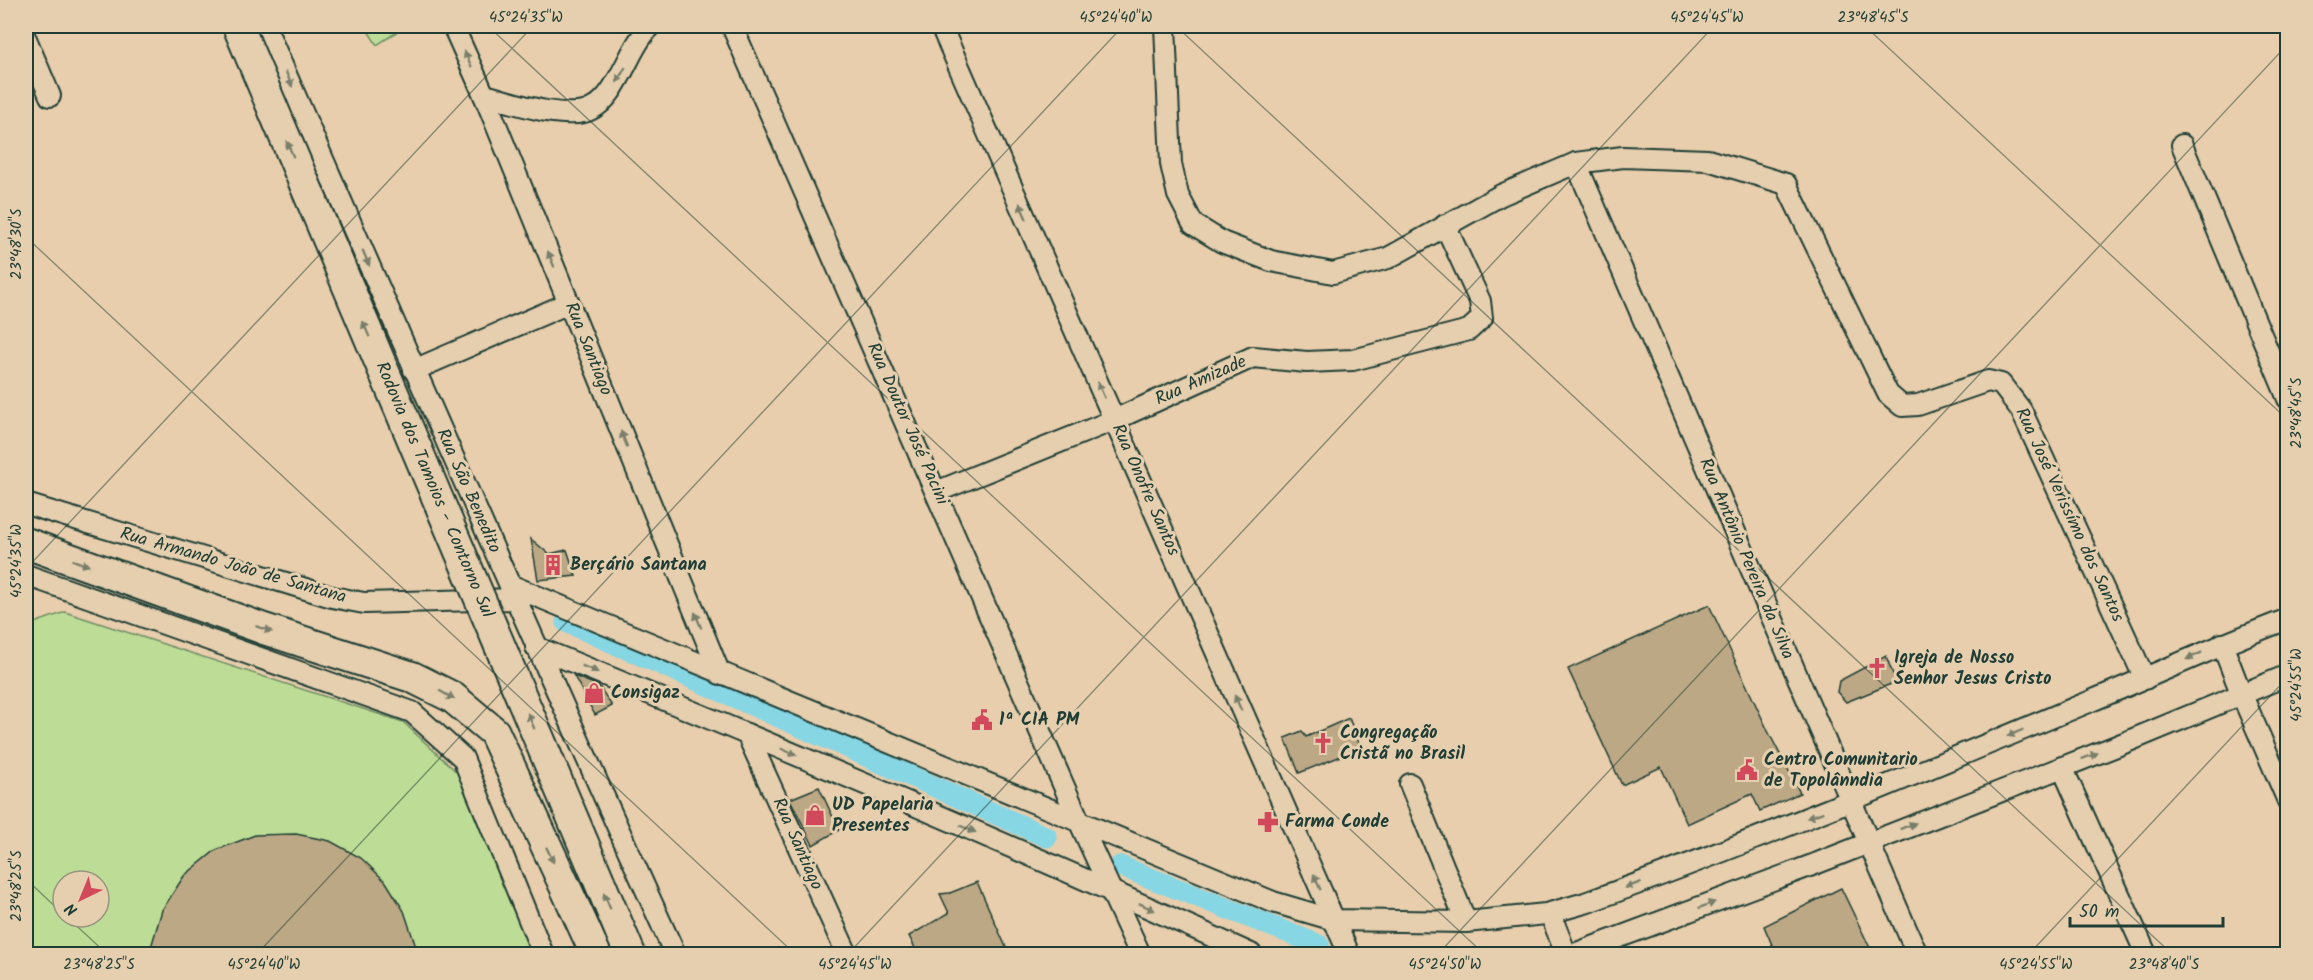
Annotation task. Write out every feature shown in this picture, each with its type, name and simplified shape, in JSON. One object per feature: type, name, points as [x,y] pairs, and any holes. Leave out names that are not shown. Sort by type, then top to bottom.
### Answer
[{"type":"highway","name":"Rodovia dos Tamoios - Contorno Sul","points":[[238,26],[630,954]]},
{"type":"highway","points":[[26,543],[264,629],[412,676],[452,697],[494,732],[597,954]]},
{"type":"street","name":"Rua São Benedito","points":[[265,26],[536,647],[675,954]]},
{"type":"street","name":"Rua Santiago","points":[[453,26],[484,95],[720,674]]},
{"type":"street","points":[[484,95],[560,112],[585,112],[599,105],[614,88],[643,33],[651,26]]},
{"type":"street","name":"Rua Doutor José Pacini","points":[[732,26],[1080,823],[1140,954]]},
{"type":"street","name":"Rua Onofre Santos","points":[[941,26],[1349,954]]},
{"type":"street","points":[[1165,26],[1172,164],[1178,195],[1193,224],[1222,242],[1271,261],[1333,273],[1388,258],[1501,195],[1576,164]]},
{"type":"street","points":[[26,39],[50,96]]},
{"type":"street","points":[[2182,145],[2288,399]]},
{"type":"street","name":"Rua José Verissímo dos Santos","points":[[1576,164],[1623,157],[1708,160],[1785,184],[1888,394],[1902,406],[1918,405],[1988,381],[2001,384],[2013,399],[2021,410],[2145,679]]},
{"type":"street","name":"Rua Antônio Pereira da Silva","points":[[1576,164],[1917,954]]},
{"type":"street","name":"Rua Amizade","points":[[936,492],[1114,420],[1253,357],[1307,362],[1353,360],[1469,330],[1482,318],[1480,302],[1445,225]]},
{"type":"street","points":[[414,370],[569,303]]},
{"type":"street","name":"Rua Armando João de Santana","points":[[26,504],[332,597],[364,603],[513,592]]},
{"type":"street","points":[[26,574],[412,712],[463,758],[543,954]]},
{"type":"street","points":[[513,592],[720,674],[1273,902],[1334,920],[1467,922],[1550,914],[1652,879],[1850,801],[2145,679],[2222,644],[2288,619]]},
{"type":"street","points":[[2222,644],[2288,801]]},
{"type":"street","points":[[536,647],[747,734],[1111,890],[1251,954]]},
{"type":"street","points":[[1574,954],[2062,768],[2288,675]]},
{"type":"street","name":"Rua Santiago","points":[[747,734],[847,954]]},
{"type":"street","points":[[2062,768],[2146,954]]},
{"type":"street","points":[[1410,784],[1467,922]]},
{"type":"street","points":[[1550,914],[1566,954]]},
{"type":"green space","points":[[365,26],[406,26],[377,45]]},
{"type":"green space","points":[[65,612],[403,722],[462,777],[534,954],[26,954],[26,626]]},
{"type":"building","name":"Berçário Santana","points":[[531,539],[549,554],[567,550],[576,576],[538,580]]},
{"type":"building","points":[[1709,605],[1800,793],[1760,811],[1752,794],[1687,824],[1661,767],[1622,785],[1568,669]]},
{"type":"building","name":"Igreja de Nosso Senhor Jesus Cristo","points":[[1886,656],[1896,682],[1846,702],[1837,692],[1839,681]]},
{"type":"building","name":"Consigaz","points":[[574,676],[599,686],[612,706],[595,715]]},
{"type":"building","name":"Congregação Cristã no Brasil","points":[[1349,718],[1361,748],[1299,773],[1285,738],[1302,731],[1306,737]]},
{"type":"building","name":"UD Papelaria Presentes","points":[[819,787],[839,830],[813,845],[790,799]]},
{"type":"building","points":[[296,834],[330,841],[361,858],[386,882],[404,911],[415,944],[415,954],[149,954],[162,910],[184,876],[216,850],[255,835]]},
{"type":"building","points":[[977,882],[1009,954],[918,954],[909,936],[949,913],[940,894],[950,893]]},
{"type":"building","points":[[1841,888],[1873,954],[1776,954],[1764,926]]},
{"type":"waterway","points":[[566,622],[1047,837]]},
{"type":"waterway","points":[[1120,866],[1319,945]]},
{"type":"place","name":"Berçário Santana","points":[[553,565]]},
{"type":"place","name":"Igreja de Nosso Senhor Jesus Cristo","points":[[1877,668]]},
{"type":"place","name":"Consigaz","points":[[594,693]]},
{"type":"place","name":"1ª CIA PM","points":[[982,720]]},
{"type":"place","name":"Congregação Cristã no Brasil","points":[[1323,743]]},
{"type":"place","name":"Centro Comunitario de Topolânndia","points":[[1747,770]]},
{"type":"place","name":"UD Papelaria Presentes","points":[[815,815]]},
{"type":"place","name":"Farma Conde","points":[[1268,822]]}]
